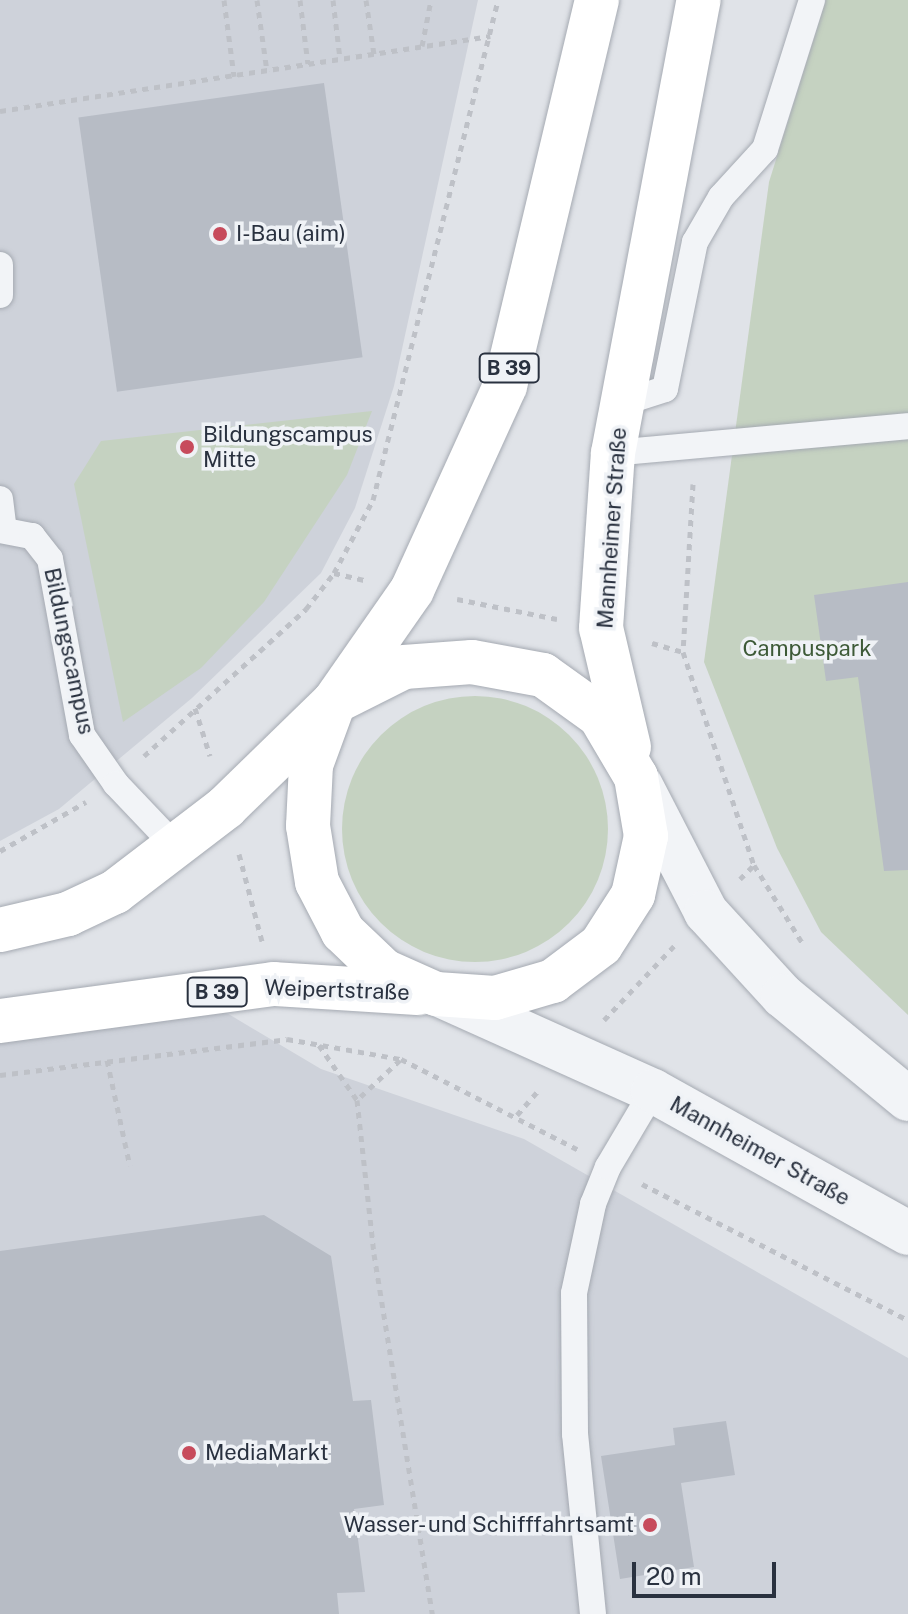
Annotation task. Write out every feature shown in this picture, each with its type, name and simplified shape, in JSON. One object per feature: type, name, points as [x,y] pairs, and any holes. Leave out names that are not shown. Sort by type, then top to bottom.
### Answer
[{"type":"main road","name":"B 39","points":[[0,930],[68,914],[115,892],[226,807],[334,702],[412,590],[505,386],[597,0]]},
{"type":"main road","name":"Mannheimer Straße","points":[[636,777],[601,628],[613,453],[699,0]]},
{"type":"main road","points":[[436,994],[384,971],[343,932],[317,882],[308,826],[311,765],[334,702],[404,667],[472,662],[543,675],[600,716],[636,777]]},
{"type":"main road","name":"B 39","points":[[436,994],[495,998],[510,994],[553,981],[601,945],[633,895],[646,836],[636,777]]},
{"type":"main road","name":"Weipertstraße","points":[[0,1021],[274,984],[436,994]]},
{"type":"street","name":"Mannheimer Straße","points":[[636,777],[706,912],[783,996],[908,1099]]},
{"type":"street","name":"Mannheimer Straße","points":[[436,994],[574,1051],[653,1091],[908,1233]]},
{"type":"lane","points":[[622,403],[665,389],[695,242],[721,197],[765,149],[812,0]]},
{"type":"lane","points":[[0,265],[0,295]]},
{"type":"lane","points":[[613,453],[908,426]]},
{"type":"lane","name":"Bildungscampus","points":[[0,499],[2,530],[32,536],[50,559],[82,735],[116,784],[176,847]]},
{"type":"lane","points":[[593,1614],[575,1434],[574,1293],[593,1204],[608,1167],[653,1091]]},
{"type":"path","points":[[224,0],[234,76]]},
{"type":"path","points":[[257,0],[267,71]]},
{"type":"path","points":[[300,0],[308,64]]},
{"type":"path","points":[[333,0],[340,59]]},
{"type":"path","points":[[366,0],[374,54]]},
{"type":"path","points":[[422,46],[431,0]]},
{"type":"path","points":[[0,851],[116,784],[306,609],[334,573],[373,500],[498,0]]},
{"type":"path","points":[[0,111],[490,36]]},
{"type":"path","points":[[696,446],[683,652],[754,865],[811,953]]},
{"type":"path","points":[[334,573],[601,628],[683,652]]},
{"type":"path","points":[[195,708],[226,807],[287,1039]]},
{"type":"path","points":[[517,1115],[574,1051],[754,865]]},
{"type":"path","points":[[0,1075],[287,1039],[401,1059],[517,1115],[608,1167],[908,1320]]},
{"type":"path","points":[[318,1044],[357,1100],[374,1254],[432,1614]]},
{"type":"path","points":[[357,1100],[401,1059]]},
{"type":"path","points":[[107,1060],[130,1166]]},
{"type":"shaded area","name":"Bildungscampus Mitte","points":[[0,0],[478,0],[394,386],[355,508],[321,573],[192,698],[59,809],[0,841]]},
{"type":"shaded area","points":[[0,1009],[220,1009],[321,1069],[524,1139],[908,1358],[908,1614],[0,1614]]},
{"type":"green space","name":"Campuspark","points":[[826,0],[908,0],[908,1015],[821,932],[777,848],[704,662],[769,182]]},
{"type":"green space","points":[[372,411],[347,475],[264,602],[201,668],[123,722],[74,484],[101,441]]},
{"type":"green space","points":[[475,696],[501,699],[526,707],[549,719],[569,735],[585,755],[597,778],[605,803],[608,829],[605,855],[597,880],[585,903],[569,923],[549,939],[526,951],[501,959],[475,962],[449,959],[424,951],[401,939],[381,923],[365,903],[353,880],[345,855],[342,829],[345,803],[353,778],[365,755],[381,735],[401,719],[424,707],[449,699]]},
{"type":"building","name":"I-Bau (aim)","points":[[324,83],[363,357],[117,392],[78,118]]},
{"type":"building","points":[[908,582],[908,870],[884,871],[858,677],[826,681],[814,595]]},
{"type":"building","name":"MediaMarkt","points":[[264,1215],[331,1256],[353,1401],[371,1400],[384,1505],[354,1509],[365,1592],[337,1593],[339,1614],[0,1614],[0,1251]]},
{"type":"building","name":"Wasser- und Schifffahrtsamt","points":[[726,1421],[735,1475],[681,1483],[694,1567],[620,1579],[601,1456],[675,1445],[673,1428]]},
{"type":"place","name":"I-Bau (aim)","points":[[220,234]]},
{"type":"place","name":"Bildungscampus Mitte","points":[[187,447]]},
{"type":"place","name":"MediaMarkt","points":[[189,1453]]},
{"type":"place","name":"Wasser- und Schifffahrtsamt","points":[[650,1525]]}]
